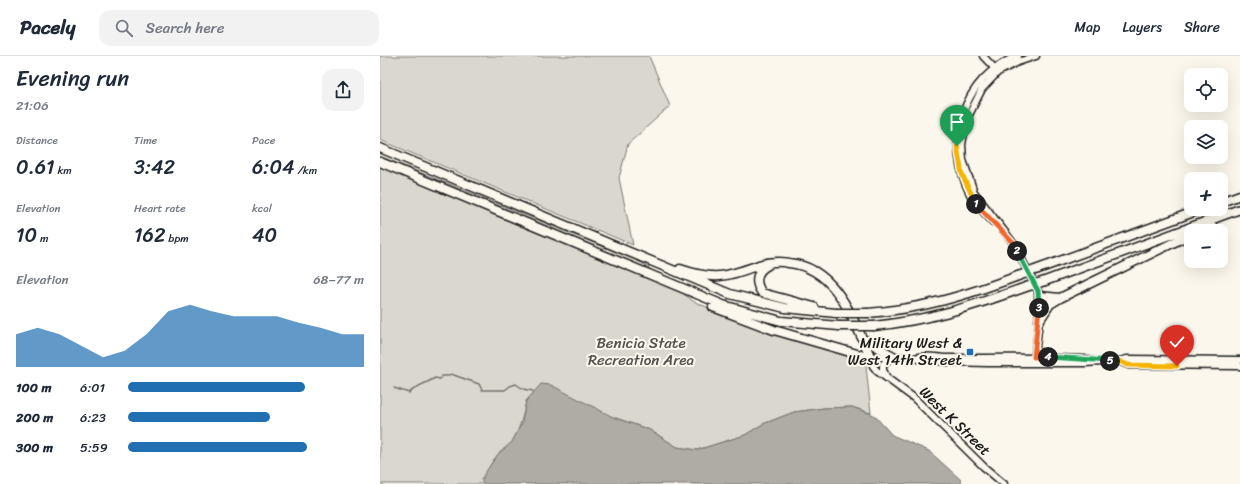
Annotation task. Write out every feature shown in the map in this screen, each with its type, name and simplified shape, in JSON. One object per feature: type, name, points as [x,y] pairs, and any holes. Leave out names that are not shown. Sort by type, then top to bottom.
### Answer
[{"type":"highway","points":[[380,148],[705,285],[751,300],[790,309],[836,313],[868,313],[916,308],[937,303],[1038,269],[1184,216]]},
{"type":"highway","points":[[380,162],[723,305],[752,314],[800,324],[874,326],[908,322],[939,316],[965,309],[1026,288],[1240,209]]},
{"type":"highway","points":[[1228,199],[1240,195]]},
{"type":"highway","points":[[1214,224],[1240,213]]},
{"type":"highway","points":[[1039,321],[1050,304],[1060,298],[1184,237]]},
{"type":"highway","points":[[620,249],[632,250],[687,271],[715,277],[728,276],[759,265],[774,262],[795,263],[822,275],[833,285],[842,299],[872,358]]},
{"type":"highway","points":[[774,262],[763,268],[757,276],[757,282],[762,293],[836,313]]},
{"type":"highway","points":[[676,286],[698,299],[737,317],[774,330],[872,358]]},
{"type":"highway","points":[[1040,296],[1060,298]]},
{"type":"highway","points":[[862,338],[893,356]]},
{"type":"street","points":[[984,56],[996,70]]},
{"type":"street","points":[[1018,56],[996,70],[978,86],[966,106],[958,137],[958,161],[975,203],[1014,244],[1040,296],[1039,321],[1034,360]]},
{"type":"street","points":[[996,70],[1036,56]]},
{"type":"street","points":[[887,379],[882,366],[884,362],[893,356]]},
{"type":"street","points":[[872,358],[893,356],[920,360],[962,363],[1034,360],[1085,363],[1133,359],[1240,360]]},
{"type":"street","name":"West K Street","points":[[872,358],[874,368],[914,398],[984,467],[1004,484]]},
{"type":"street","points":[[1119,361],[1128,365],[1240,366]]},
{"type":"green space","points":[[380,56],[649,56],[670,106],[628,144],[619,178],[633,245],[380,140]]},
{"type":"green space","name":"Benicia State Recreation Area","points":[[380,156],[641,262],[693,301],[747,325],[863,361],[866,366],[871,413],[852,407],[824,408],[794,412],[763,424],[745,435],[697,450],[677,447],[650,430],[613,417],[526,401],[521,422],[515,437],[511,444],[496,457],[491,464],[483,484],[380,484]]},
{"type":"shaded area","points":[[541,384],[551,385],[613,417],[650,430],[677,447],[697,450],[745,435],[763,424],[794,412],[824,408],[852,407],[874,415],[892,435],[929,451],[961,480],[962,484],[483,484],[481,478],[484,478],[483,476],[498,454],[512,442],[522,423],[526,401]]},
{"type":"waterway","points":[[394,388],[409,393],[435,378],[440,379],[442,376],[448,376],[451,374],[479,384],[482,390],[505,390],[516,384],[523,389],[533,391]]},
{"type":"place","name":"Military West & West 14th Street","points":[[970,352]]},
{"type":"route","points":[[957,146],[958,161],[970,194],[975,203],[1014,244],[1040,296],[1039,321],[1034,357],[1119,361],[1128,365],[1177,366]]}]
